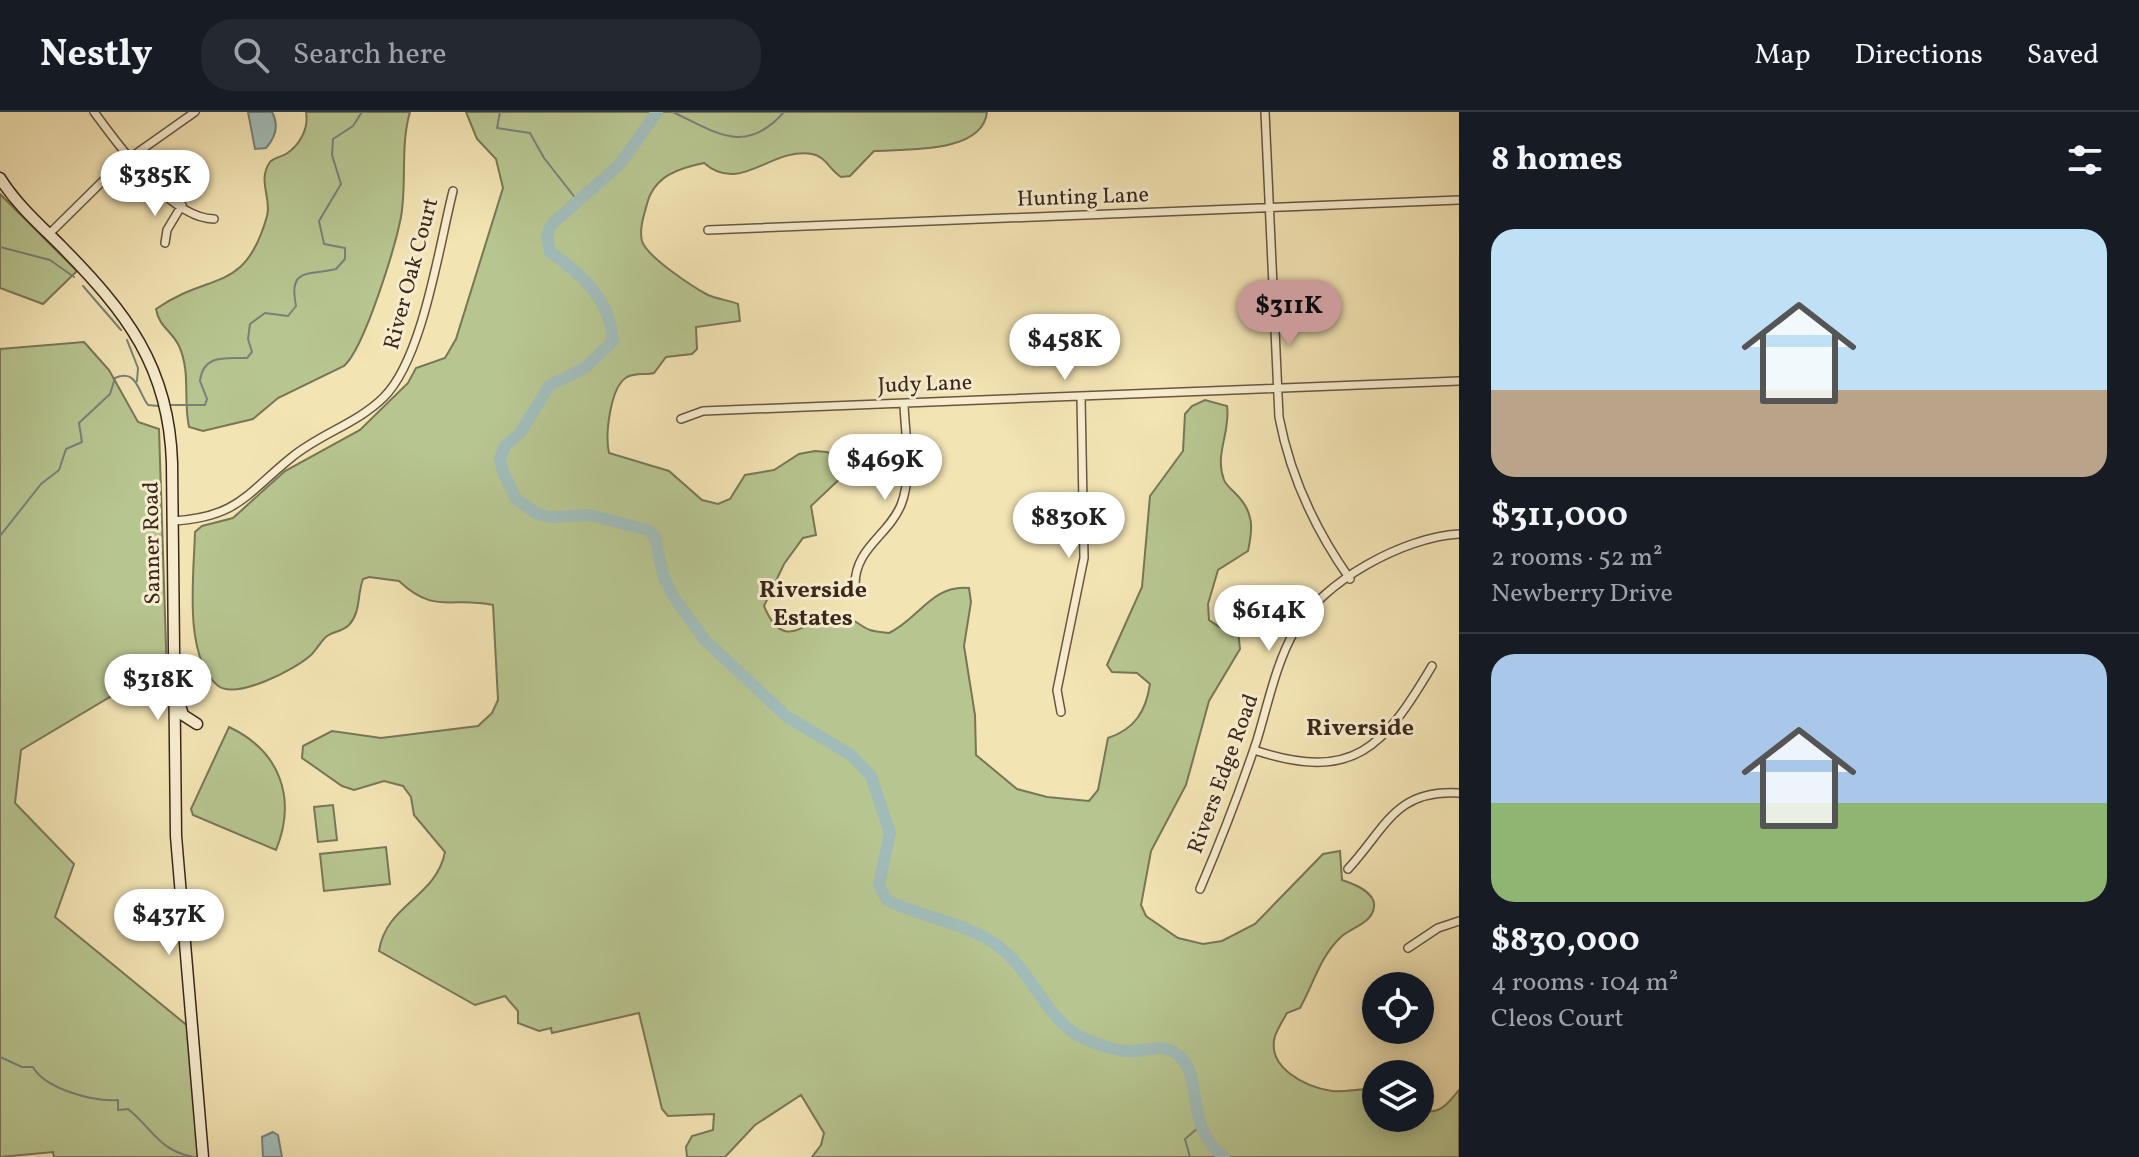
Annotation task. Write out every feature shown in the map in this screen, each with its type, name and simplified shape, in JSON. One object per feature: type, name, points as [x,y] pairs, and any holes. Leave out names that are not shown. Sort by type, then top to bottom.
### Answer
[{"type":"main road","name":"Sanner Road","points":[[0,178],[126,317],[144,346],[168,414],[173,521],[178,864],[203,1157]]},
{"type":"main road","points":[[174,687],[183,715],[197,724],[183,733],[175,756]]},
{"type":"street","points":[[94,112],[149,181],[200,217],[214,219]]},
{"type":"street","points":[[49,234],[129,157],[195,112]]},
{"type":"street","points":[[1265,112],[1275,389],[1285,443],[1316,525],[1350,579]]},
{"type":"street","name":"River Oak Court","points":[[173,521],[210,517],[233,507],[298,451],[360,415],[393,387],[412,351],[453,191]]},
{"type":"street","name":"Hunting Lane","points":[[708,230],[1459,200]]},
{"type":"street","points":[[165,243],[167,230],[182,205]]},
{"type":"street","name":"Judy Lane","points":[[681,419],[703,411],[1459,381]]},
{"type":"street","points":[[1061,712],[1057,690],[1079,597],[1085,548],[1081,397]]},
{"type":"street","points":[[855,585],[859,560],[897,513],[904,496],[904,404]]},
{"type":"street","name":"Rivers Edge Road","points":[[1200,889],[1233,811],[1296,629],[1323,598],[1392,549],[1426,538],[1459,534]]},
{"type":"street","points":[[1254,750],[1309,763],[1337,760],[1365,750],[1401,718],[1432,666]]},
{"type":"street","points":[[1348,869],[1410,799],[1430,792],[1459,793]]},
{"type":"street","points":[[1408,948],[1438,928],[1459,921]]},
{"type":"green space","points":[[306,112],[410,112],[405,138],[401,217],[370,318],[344,366],[278,398],[253,419],[203,431],[189,427],[183,356],[156,309],[175,297],[224,278],[248,259],[267,216],[266,169],[271,161],[286,154],[299,141],[305,130]]},
{"type":"green space","points":[[466,112],[987,112],[982,126],[972,136],[922,149],[874,151],[850,176],[841,177],[817,155],[797,154],[731,174],[718,172],[704,163],[677,171],[655,186],[641,227],[646,248],[671,271],[701,291],[738,304],[740,321],[696,327],[697,349],[692,354],[666,357],[654,373],[630,376],[621,382],[610,412],[609,453],[669,471],[702,500],[718,504],[730,499],[745,475],[774,470],[799,454],[827,452],[844,464],[846,473],[811,506],[816,535],[803,538],[784,564],[764,606],[772,622],[790,632],[836,614],[870,630],[889,633],[945,591],[969,588],[971,602],[964,646],[975,715],[976,755],[1017,789],[1047,797],[1089,801],[1098,790],[1108,738],[1125,730],[1138,718],[1150,684],[1137,673],[1112,672],[1107,665],[1142,587],[1150,496],[1183,451],[1185,414],[1192,406],[1205,400],[1227,406],[1221,470],[1226,484],[1246,507],[1251,521],[1251,535],[1248,551],[1218,570],[1208,604],[1209,620],[1221,628],[1238,630],[1240,649],[1209,701],[1186,785],[1151,851],[1141,905],[1146,916],[1178,938],[1203,944],[1222,941],[1255,924],[1323,854],[1340,851],[1342,880],[1358,886],[1372,897],[1373,912],[1366,921],[1334,944],[1300,1008],[1287,1013],[1275,1036],[1276,1058],[1290,1074],[1322,1089],[1362,1089],[1362,1132],[1434,1132],[1434,1111],[1447,1104],[1459,1090],[1459,1157],[812,1157],[821,1145],[824,1133],[801,1095],[755,1125],[725,1157],[687,1157],[686,1147],[692,1136],[713,1130],[714,1114],[668,1116],[662,1109],[639,1013],[552,1033],[551,1028],[539,1031],[518,1023],[518,1011],[505,996],[475,1005],[379,951],[383,935],[391,922],[432,880],[445,852],[414,815],[411,797],[403,786],[384,781],[354,790],[342,786],[302,758],[303,746],[332,731],[381,738],[478,726],[492,713],[498,700],[493,605],[433,601],[423,598],[399,581],[369,577],[363,579],[353,620],[344,629],[327,636],[311,655],[265,681],[226,689],[217,685],[206,672],[195,634],[195,532],[202,526],[233,518],[285,471],[360,430],[408,383],[416,368],[445,358],[456,339],[503,188],[496,159],[477,139]]},
{"type":"green space","points":[[0,194],[77,271],[43,304],[0,288]]},
{"type":"green space","points":[[84,342],[109,370],[138,422],[159,429],[167,678],[110,697],[21,750],[15,803],[74,864],[55,917],[189,1027],[199,1157],[54,1157],[53,1152],[0,1157],[0,349]]},
{"type":"green space","points":[[229,727],[261,749],[280,778],[285,812],[276,850],[193,815],[191,809]]},
{"type":"green space","points":[[333,805],[337,840],[318,842],[314,807]]},
{"type":"green space","points":[[386,847],[390,884],[324,891],[320,854]]},
{"type":"water","points":[[248,112],[272,112],[275,131],[266,148],[255,149]]},
{"type":"water","points":[[273,1132],[278,1135],[282,1157],[263,1157],[262,1137]]},
{"type":"waterway","points":[[168,405],[205,405],[207,399],[200,381],[206,366],[218,359],[247,358],[252,352],[248,339],[250,324],[265,313],[288,316],[296,306],[294,294],[298,279],[336,269],[345,259],[345,248],[324,244],[319,221],[341,184],[332,155],[333,139],[353,126],[362,112]]},
{"type":"waterway","points":[[500,112],[497,128],[530,133],[544,158],[577,200]]},
{"type":"waterway","points":[[657,112],[620,164],[551,225],[547,235],[550,252],[573,269],[600,301],[607,313],[613,341],[585,368],[550,385],[520,433],[505,446],[500,459],[516,499],[537,514],[551,517],[590,515],[648,530],[655,537],[664,578],[673,596],[704,639],[786,716],[851,755],[871,776],[890,833],[879,885],[887,900],[976,933],[1003,950],[1061,1022],[1085,1039],[1121,1050],[1162,1048],[1174,1052],[1190,1072],[1202,1129],[1224,1157]]},
{"type":"waterway","points":[[673,112],[718,133],[744,137],[770,125],[784,112]]},
{"type":"waterway","points":[[0,247],[50,260],[74,277]]},
{"type":"waterway","points":[[83,286],[121,330]]},
{"type":"waterway","points":[[127,340],[138,368],[137,381]]},
{"type":"waterway","points":[[0,536],[41,484],[59,470],[66,449],[82,442],[79,423],[110,394],[115,378],[128,376],[136,383],[148,405],[158,406]]},
{"type":"waterway","points":[[0,1057],[22,1067],[33,1067],[39,1075],[59,1088],[96,1099],[118,1100],[118,1110],[128,1109],[172,1150],[194,1157]]},
{"type":"waterway","points":[[1190,1157],[1185,1139],[1199,1127]]},
{"type":"district","name":"Riverside Estates","points":[[813,605]]},
{"type":"district","name":"Riverside","points":[[1360,729]]}]
